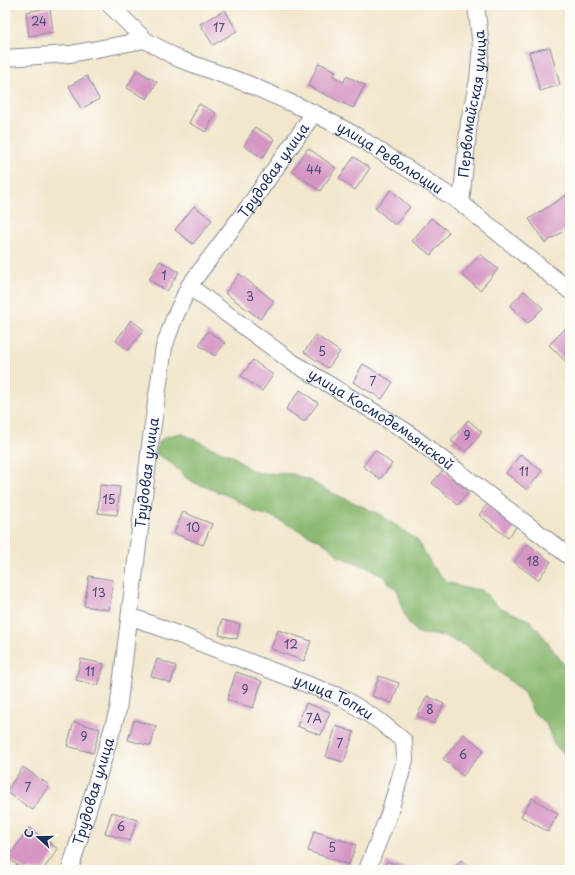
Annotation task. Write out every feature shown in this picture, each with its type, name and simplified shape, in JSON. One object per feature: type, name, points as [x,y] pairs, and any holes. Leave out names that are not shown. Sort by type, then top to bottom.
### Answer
[{"type":"street","name":"улица Революции","points":[[110,5],[145,40],[179,59],[248,84],[314,113],[355,135],[461,203],[570,291]]},
{"type":"street","name":"Первомайская улица","points":[[461,203],[469,122],[478,80],[481,46],[476,5]]},
{"type":"street","points":[[5,58],[70,54],[145,40]]},
{"type":"street","name":"Трудовая улица","points":[[70,870],[118,710],[164,347],[174,319],[189,286],[249,206],[314,113]]},
{"type":"street","name":"улица Космодемьянской","points":[[189,286],[292,362],[404,430],[570,557]]},
{"type":"street","name":"улица Топки","points":[[130,616],[343,698],[378,720],[404,741],[405,760],[389,814],[367,870]]},
{"type":"green space","points":[[181,433],[233,456],[251,470],[258,473],[293,474],[311,481],[326,490],[379,514],[417,540],[432,566],[448,582],[464,588],[482,590],[499,607],[529,620],[540,632],[570,673],[570,758],[554,745],[546,723],[533,712],[523,691],[465,645],[445,636],[416,632],[407,620],[401,606],[398,591],[382,576],[369,568],[338,556],[321,541],[271,516],[255,512],[231,497],[193,482],[186,478],[169,461],[156,454],[158,444],[164,438]]},
{"type":"building","points":[[50,8],[53,32],[29,36],[26,12]]},
{"type":"building","points":[[225,10],[237,31],[213,45],[200,24]]},
{"type":"building","points":[[550,47],[560,85],[540,91],[529,52]]},
{"type":"building","points":[[319,63],[336,71],[333,76],[344,82],[346,76],[365,85],[353,108],[308,86]]},
{"type":"building","points":[[137,70],[157,82],[147,99],[127,88]]},
{"type":"building","points":[[87,76],[99,99],[81,109],[69,86]]},
{"type":"building","points":[[199,104],[216,113],[206,132],[189,123]]},
{"type":"building","points":[[255,127],[274,139],[263,158],[244,146]]},
{"type":"building","points":[[308,148],[336,168],[320,191],[292,171]]},
{"type":"building","points":[[354,157],[370,168],[355,190],[339,178]]},
{"type":"building","points":[[391,190],[410,207],[395,225],[375,208]]},
{"type":"building","points":[[570,193],[570,227],[545,243],[529,219]]},
{"type":"building","points":[[194,206],[212,220],[193,244],[175,230]]},
{"type":"building","points":[[431,218],[449,232],[431,255],[412,241]]},
{"type":"building","points":[[480,254],[498,269],[480,290],[462,275]]},
{"type":"building","points":[[160,261],[179,272],[167,291],[149,280]]},
{"type":"building","points":[[239,274],[274,301],[260,319],[225,293]]},
{"type":"building","points":[[524,291],[543,308],[528,323],[510,306]]},
{"type":"building","points":[[131,320],[144,330],[128,350],[116,341]]},
{"type":"building","points":[[570,324],[570,362],[568,364],[549,345]]},
{"type":"building","points":[[208,331],[225,343],[215,356],[199,345]]},
{"type":"building","points":[[316,335],[340,352],[328,368],[304,352]]},
{"type":"building","points":[[253,360],[273,375],[262,391],[241,376]]},
{"type":"building","points":[[363,364],[393,382],[382,399],[353,382]]},
{"type":"building","points":[[300,390],[318,403],[304,422],[286,409]]},
{"type":"building","points":[[468,420],[482,432],[466,452],[451,441]]},
{"type":"building","points":[[375,450],[392,464],[380,479],[363,466]]},
{"type":"building","points":[[521,454],[542,471],[527,490],[506,473]]},
{"type":"building","points":[[443,470],[469,492],[458,505],[432,483]]},
{"type":"building","points":[[100,485],[120,487],[117,515],[98,513]]},
{"type":"building","points":[[488,503],[517,526],[508,538],[479,515]]},
{"type":"building","points":[[183,512],[212,524],[203,545],[174,533]]},
{"type":"building","points":[[528,544],[551,562],[538,580],[514,562]]},
{"type":"building","points":[[89,576],[113,580],[109,610],[84,606]]},
{"type":"building","points":[[222,620],[240,624],[237,639],[219,635]]},
{"type":"building","points":[[278,630],[311,641],[304,661],[271,649]]},
{"type":"building","points":[[81,659],[104,664],[98,686],[76,680]]},
{"type":"building","points":[[157,659],[176,666],[171,683],[151,676]]},
{"type":"building","points":[[236,672],[262,681],[253,708],[227,700]]},
{"type":"building","points":[[379,676],[399,683],[392,703],[372,696]]},
{"type":"building","points":[[427,696],[444,704],[434,724],[417,716]]},
{"type":"building","points":[[306,703],[330,712],[321,735],[297,726]]},
{"type":"building","points":[[134,720],[156,726],[151,746],[128,740]]},
{"type":"building","points":[[74,722],[100,729],[93,753],[67,746]]},
{"type":"building","points":[[336,726],[354,732],[344,762],[326,757]]},
{"type":"building","points":[[464,734],[484,750],[463,776],[443,759]]},
{"type":"building","points":[[23,767],[49,785],[33,810],[6,792]]},
{"type":"building","points":[[532,798],[558,814],[548,832],[521,816]]},
{"type":"building","points":[[112,812],[137,820],[130,841],[105,833]]},
{"type":"building","points":[[29,828],[58,849],[43,870],[24,870],[8,858]]},
{"type":"building","points":[[314,831],[356,845],[349,865],[308,851]]},
{"type":"building","points":[[461,860],[472,870],[452,870]]},
{"type":"building","points":[[387,861],[410,870],[383,870]]}]
